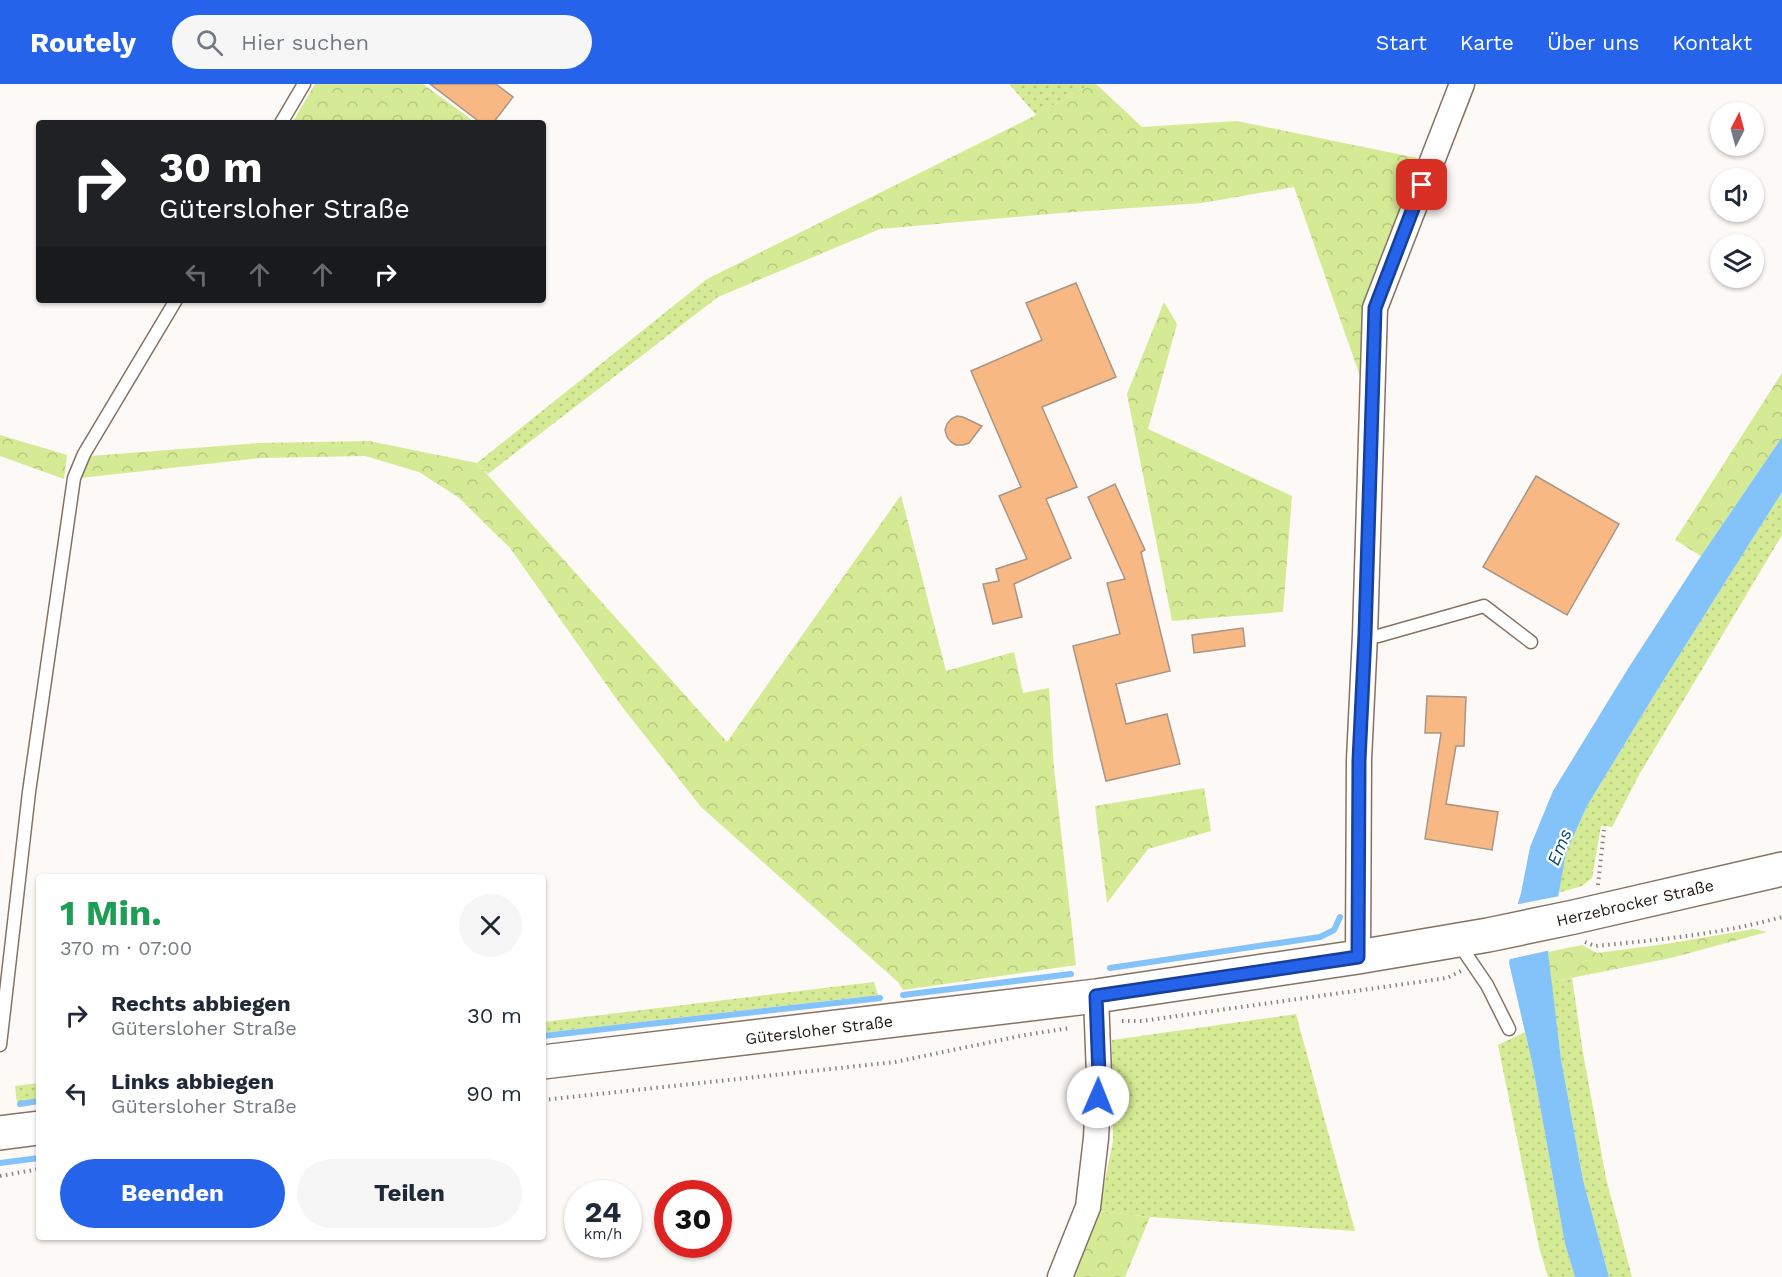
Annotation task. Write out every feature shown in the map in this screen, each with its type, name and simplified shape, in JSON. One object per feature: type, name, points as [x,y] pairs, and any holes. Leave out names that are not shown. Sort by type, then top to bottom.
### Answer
[{"type":"main road","name":"Herzebrocker Straße","points":[[1473,947],[1583,923],[1646,902],[1776,870]]},
{"type":"main road","name":"Gütersloher Straße","points":[[546,1062],[1096,1010],[1358,957],[1473,947]]},
{"type":"main road","points":[[0,1133],[36,1128]]},
{"type":"street","points":[[1358,957],[1359,760],[1375,308],[1462,84]]},
{"type":"street","points":[[1060,1277],[1088,1207],[1096,1138],[1099,1076],[1096,1010]]},
{"type":"lane","points":[[283,120],[304,84]]},
{"type":"lane","points":[[0,1045],[29,792],[74,478],[84,454],[174,303]]},
{"type":"lane","points":[[1365,635],[1378,636],[1484,606],[1531,642]]},
{"type":"lane","points":[[1473,947],[1486,985],[1509,1029]]},
{"type":"path","points":[[1604,830],[1583,923],[1595,946],[1666,939],[1752,926],[1782,917]]},
{"type":"path","points":[[546,1100],[895,1062],[1025,1035],[1096,1010],[1118,1021],[1142,1022],[1447,978],[1473,947]]},
{"type":"path","points":[[0,1176],[36,1170]]},
{"type":"green space","points":[[315,84],[423,84],[472,120],[294,120]]},
{"type":"green space","points":[[1009,84],[1091,84],[1036,115]]},
{"type":"green space","points":[[1091,84],[1096,84],[1142,127],[1237,121],[1417,158],[1365,309],[1360,376],[1294,187],[1202,203],[880,229],[718,297],[707,279],[1036,115]]},
{"type":"green space","points":[[707,279],[718,297],[488,474],[477,463]]},
{"type":"green space","points":[[1164,302],[1177,324],[1148,429],[1292,496],[1283,612],[1172,621],[1127,394]]},
{"type":"green space","points":[[1782,373],[1782,437],[1701,556],[1675,540]]},
{"type":"green space","points":[[0,435],[67,455],[64,479],[0,456]]},
{"type":"green space","points":[[369,441],[477,463],[727,742],[901,495],[946,671],[1014,652],[1023,693],[1049,688],[1054,769],[1076,965],[903,990],[898,982],[701,807],[620,704],[510,548],[458,497],[419,472],[365,456],[261,458],[81,478],[90,456],[258,443]]},
{"type":"green space","points":[[1782,492],[1782,535],[1639,775],[1612,827],[1601,826],[1592,878],[1582,886],[1558,893],[1566,853],[1587,806]]},
{"type":"green space","points":[[1204,788],[1211,831],[1148,849],[1107,903],[1095,806]]},
{"type":"green space","points":[[1754,929],[1767,932],[1671,958],[1551,982],[1548,952],[1582,945],[1597,953]]},
{"type":"green space","points":[[1572,978],[1606,1178],[1632,1277],[1609,1277],[1583,1180],[1561,1059],[1551,982]]},
{"type":"green space","points":[[874,982],[878,995],[546,1033],[546,1022]]},
{"type":"green space","points":[[1296,1014],[1355,1231],[1150,1217],[1099,1211],[1113,1141],[1112,1040]]},
{"type":"green space","points":[[1525,1032],[1565,1244],[1575,1277],[1548,1277],[1539,1247],[1498,1045]]},
{"type":"green space","points":[[36,1083],[36,1099],[17,1102],[15,1086]]},
{"type":"green space","points":[[1099,1211],[1150,1217],[1125,1277],[1070,1277]]},
{"type":"water","name":"Ems","points":[[1782,437],[1782,492],[1587,806],[1566,853],[1548,952],[1561,1059],[1583,1180],[1609,1277],[1575,1277],[1565,1244],[1532,1062],[1509,963],[1518,903],[1530,847],[1553,791],[1629,667]]},
{"type":"pier","points":[[1560,896],[1551,950],[1506,960],[1514,905]]},
{"type":"building","points":[[430,84],[496,84],[513,97],[495,120],[477,120]]},
{"type":"building","points":[[1076,283],[1116,377],[1042,407],[1077,487],[1046,499],[1071,558],[1014,584],[1022,617],[993,624],[983,584],[999,581],[996,569],[1027,559],[999,496],[1021,487],[971,371],[1042,340],[1026,303]]},
{"type":"building","points":[[957,416],[982,426],[969,443],[963,445],[951,442],[945,430],[951,419]]},
{"type":"building","points":[[1536,476],[1619,524],[1567,615],[1483,567]]},
{"type":"building","points":[[1115,484],[1145,550],[1141,552],[1170,671],[1116,684],[1126,724],[1167,714],[1180,764],[1106,781],[1073,646],[1120,634],[1107,583],[1125,579],[1088,497]]},
{"type":"building","points":[[1243,628],[1245,646],[1194,653],[1192,635]]},
{"type":"building","points":[[1427,696],[1466,697],[1464,746],[1456,746],[1446,804],[1498,812],[1492,850],[1425,839],[1441,733],[1425,733]]},
{"type":"waterway","points":[[1110,968],[1320,937],[1334,930],[1340,917]]},
{"type":"waterway","points":[[903,995],[1071,974]]},
{"type":"waterway","points":[[546,1036],[880,998]]},
{"type":"waterway","points":[[20,1104],[36,1101]]},
{"type":"waterway","points":[[0,1163],[36,1158]]},
{"type":"route","points":[[1098,1097],[1096,996],[1358,957],[1359,760],[1375,308],[1422,185]]}]
